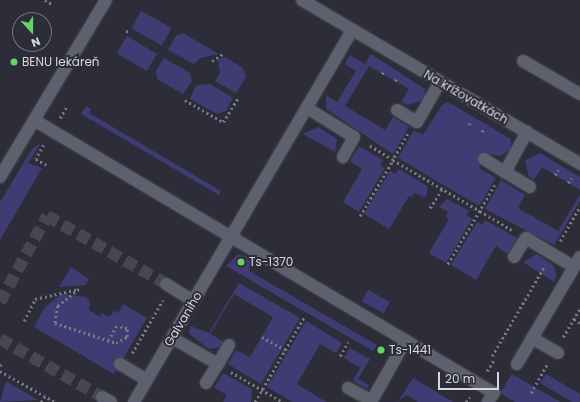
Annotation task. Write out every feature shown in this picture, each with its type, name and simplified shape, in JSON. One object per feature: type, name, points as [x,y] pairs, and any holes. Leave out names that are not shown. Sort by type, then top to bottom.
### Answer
[{"type":"street","points":[[0,177],[106,0]]},
{"type":"street","name":"Na križovatkách","points":[[302,0],[580,164]]},
{"type":"street","points":[[232,237],[352,30]]},
{"type":"street","points":[[523,61],[580,94]]},
{"type":"street","points":[[397,110],[415,121],[440,82]]},
{"type":"street","points":[[307,108],[354,137],[343,156]]},
{"type":"street","points":[[34,120],[406,340],[494,398]]},
{"type":"street","points":[[504,171],[527,132]]},
{"type":"street","points":[[484,159],[530,187]]},
{"type":"street","name":"Galvaniho","points":[[134,402],[232,237]]},
{"type":"street","points":[[514,257],[526,238],[552,254],[577,262],[517,364]]},
{"type":"street","points":[[166,290],[193,301]]},
{"type":"street","points":[[172,338],[218,364]]},
{"type":"street","points":[[532,338],[558,353]]},
{"type":"street","points":[[348,388],[371,402],[406,340]]},
{"type":"street","points":[[206,383],[229,345]]},
{"type":"street","points":[[124,362],[147,380]]},
{"type":"path","points":[[45,0],[54,5]]},
{"type":"path","points":[[212,61],[224,53]]},
{"type":"path","points":[[382,74],[385,70]]},
{"type":"path","points":[[395,81],[397,77]]},
{"type":"path","points":[[185,100],[223,122],[238,98]]},
{"type":"path","points":[[59,120],[66,108]]},
{"type":"path","points":[[469,125],[471,120]]},
{"type":"path","points":[[360,216],[415,121]]},
{"type":"path","points":[[482,132],[484,127]]},
{"type":"path","points":[[354,137],[526,238]]},
{"type":"path","points":[[47,141],[36,159],[47,166]]},
{"type":"path","points":[[555,175],[558,170]]},
{"type":"path","points":[[447,266],[504,171]]},
{"type":"path","points":[[568,183],[571,178]]},
{"type":"path","points":[[430,208],[442,189]]},
{"type":"path","points":[[492,356],[580,207]]},
{"type":"path","points":[[24,321],[35,299],[79,289],[58,306],[55,323],[109,340],[122,341],[127,329],[117,326],[109,340]]},
{"type":"path","points":[[124,362],[166,290]]},
{"type":"path","points":[[255,402],[304,317]]},
{"type":"path","points":[[574,319],[580,323]]},
{"type":"path","points":[[262,337],[285,350]]},
{"type":"path","points":[[340,356],[348,342]]},
{"type":"path","points":[[0,366],[2,362]]},
{"type":"path","points":[[218,364],[283,402]]},
{"type":"path","points":[[0,371],[55,402]]},
{"type":"path","points":[[41,402],[45,396]]},
{"type":"shaded area","points":[[141,11],[172,28],[162,45],[131,28]]},
{"type":"shaded area","points":[[183,33],[219,54],[200,58],[194,64],[168,50],[176,36]]},
{"type":"shaded area","points":[[127,36],[157,54],[147,71],[117,53]]},
{"type":"shaded area","points":[[371,54],[425,89],[424,100],[407,105],[401,102],[409,89],[369,66],[345,106],[385,130],[393,117],[409,127],[393,154],[326,109],[326,95],[337,102],[356,71],[345,64],[350,55],[365,64]]},
{"type":"shaded area","points":[[224,57],[243,68],[246,77],[236,93],[215,81],[220,73],[218,60]]},
{"type":"shaded area","points":[[164,58],[190,73],[192,81],[183,94],[157,79],[156,71]]},
{"type":"shaded area","points":[[210,84],[233,98],[226,111],[217,114],[190,99],[196,85]]},
{"type":"shaded area","points":[[448,102],[511,139],[510,150],[500,156],[487,154],[479,168],[496,178],[479,206],[398,158],[414,130],[423,135],[442,105]]},
{"type":"shaded area","points":[[86,106],[91,109],[89,113],[221,191],[219,195],[81,114]]},
{"type":"shaded area","points":[[318,127],[337,139],[335,152],[303,134]]},
{"type":"shaded area","points":[[41,143],[28,163],[42,168],[0,240],[0,202],[32,149]]},
{"type":"shaded area","points":[[359,146],[383,160],[380,165],[385,168],[359,212],[343,202],[362,169],[350,161]]},
{"type":"shaded area","points":[[540,153],[580,177],[580,190],[542,167],[534,180],[529,177],[525,160]]},
{"type":"shaded area","points":[[399,169],[427,186],[427,194],[425,198],[415,193],[412,197],[409,196],[389,229],[364,214],[390,171],[395,174]]},
{"type":"shaded area","points":[[501,180],[525,195],[518,208],[558,231],[580,195],[580,201],[554,245],[485,209]]},
{"type":"shaded area","points":[[447,199],[469,211],[466,215],[472,219],[446,263],[429,253],[449,219],[446,217],[448,212],[439,207]]},
{"type":"shaded area","points":[[485,220],[517,238],[508,254],[496,246],[476,280],[451,265],[477,222],[482,225]]},
{"type":"shaded area","points":[[238,254],[255,259],[249,271],[377,345],[373,351],[226,266]]},
{"type":"shaded area","points":[[537,254],[553,265],[557,275],[554,282],[523,262]]},
{"type":"shaded area","points":[[71,267],[89,279],[85,285],[59,287]]},
{"type":"shaded area","points":[[239,283],[300,318],[261,384],[228,364],[236,350],[250,357],[273,317],[234,294],[210,334],[223,341],[220,347],[209,349],[189,334],[190,326],[209,333]]},
{"type":"shaded area","points":[[368,290],[390,302],[384,313],[362,301]]},
{"type":"shaded area","points":[[61,294],[86,297],[90,302],[89,310],[100,317],[102,313],[108,317],[115,311],[118,313],[123,304],[147,318],[114,374],[34,327],[45,307]]},
{"type":"shaded area","points":[[306,321],[342,343],[336,353],[320,344],[297,384],[326,402],[292,402],[267,387]]},
{"type":"shaded area","points":[[350,348],[370,359],[358,379],[369,385],[367,389],[353,381],[360,368],[344,358]]},
{"type":"shaded area","points":[[223,373],[252,389],[251,402],[223,402],[227,395],[214,388]]},
{"type":"shaded area","points":[[512,374],[560,402],[515,402],[500,393]]},
{"type":"shaded area","points":[[546,374],[580,394],[580,402],[572,402],[540,383]]},
{"type":"shaded area","points":[[413,378],[453,402],[418,402],[407,395],[398,402]]},
{"type":"shaded area","points":[[6,381],[38,400],[0,402]]},
{"type":"tunnel","points":[[0,302],[47,216],[166,284]]},
{"type":"tunnel","points":[[0,339],[102,397]]},
{"type":"place","name":"BENU lekáreň","points":[[14,62]]},
{"type":"place","name":"Ts-1370","points":[[241,262]]},
{"type":"place","name":"Ts-1441","points":[[381,350]]}]
